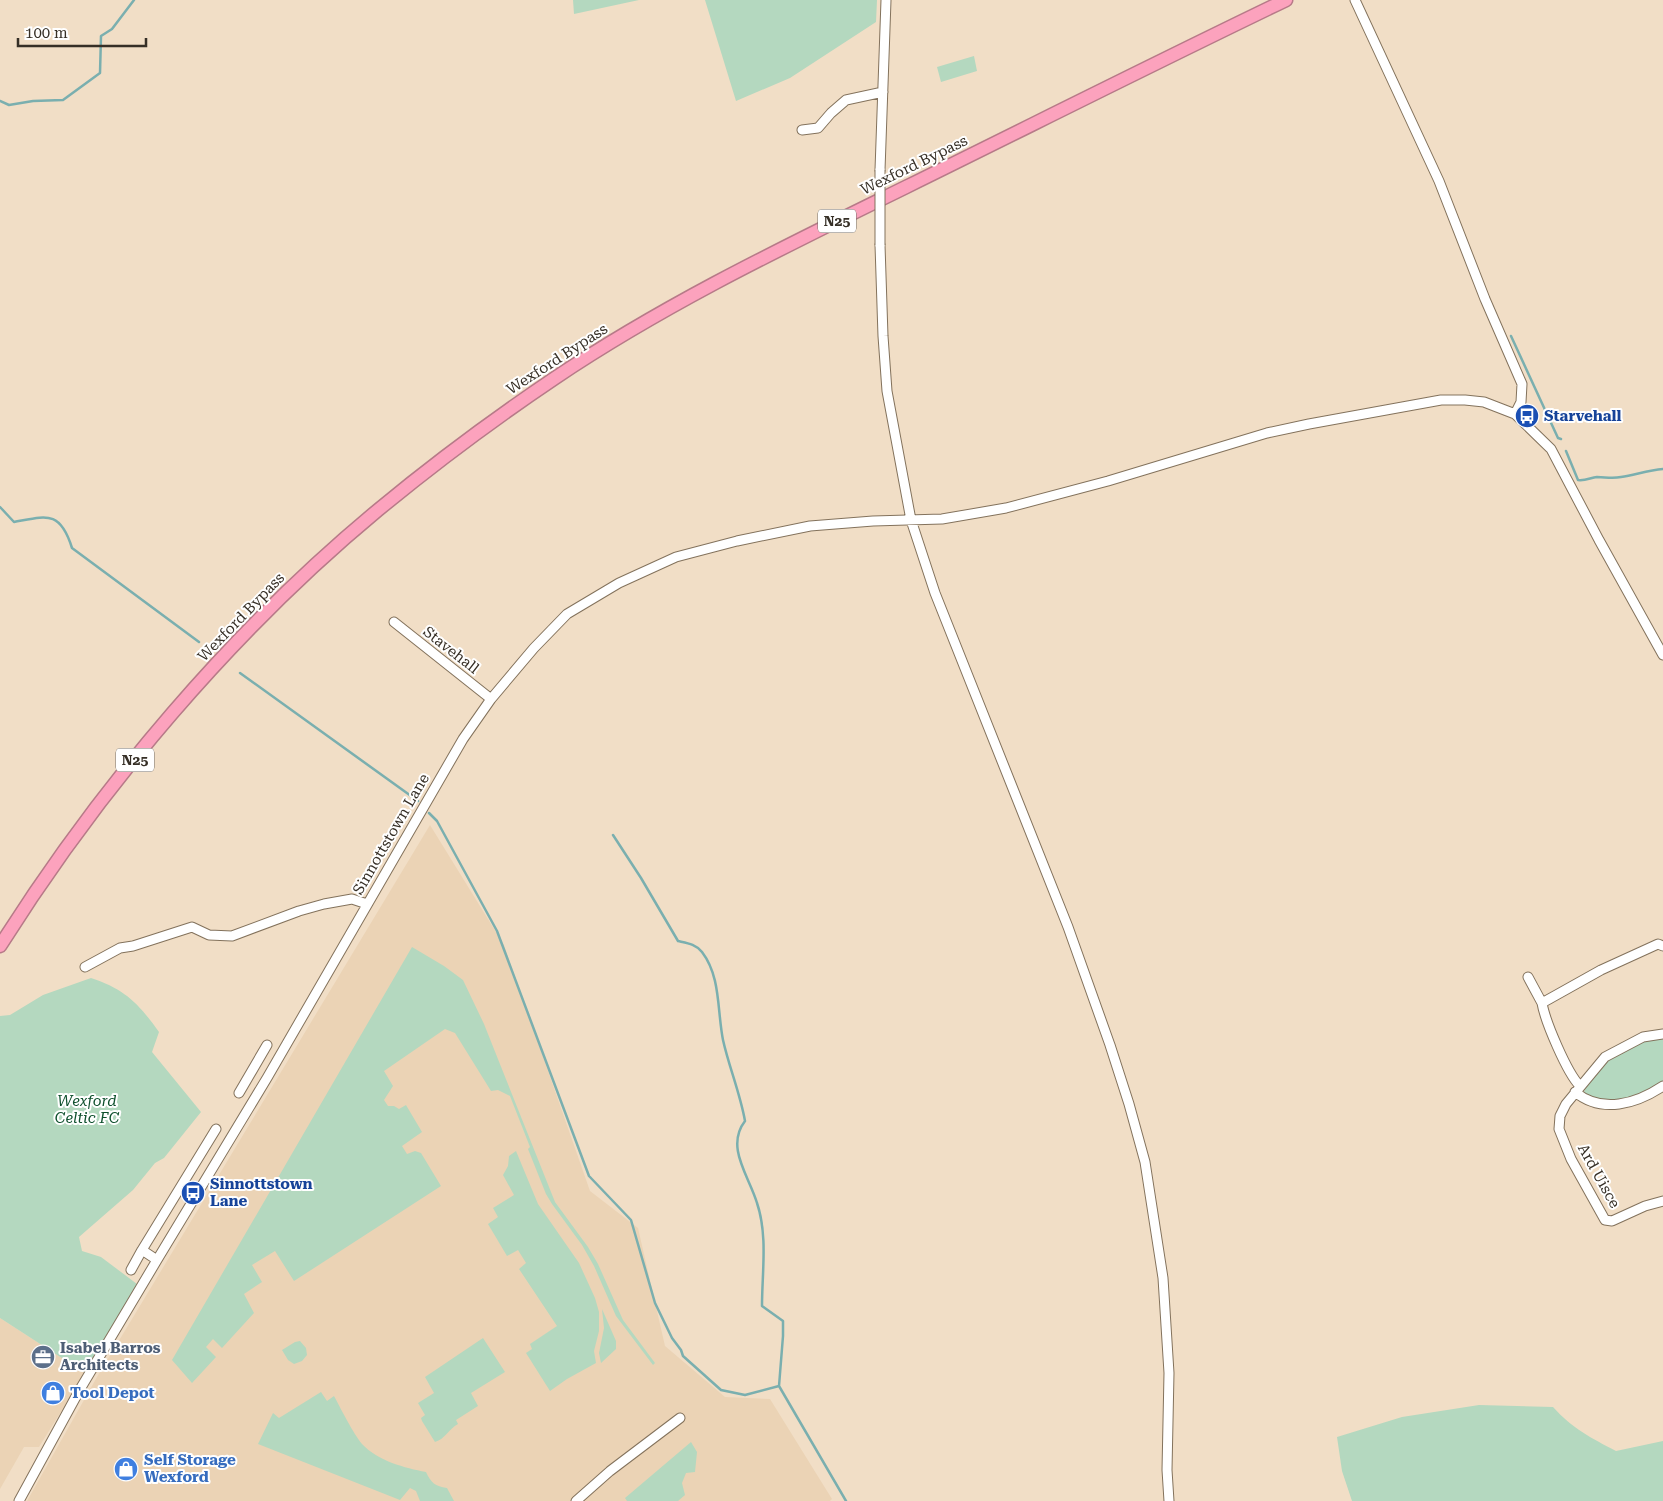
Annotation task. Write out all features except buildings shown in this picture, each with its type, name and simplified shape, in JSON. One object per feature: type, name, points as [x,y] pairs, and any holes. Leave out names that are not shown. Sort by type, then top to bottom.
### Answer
[{"type":"highway","name":"Wexford Bypass","points":[[0,946],[88,817],[161,728],[237,643],[314,568],[378,510],[498,418],[558,376],[655,316],[781,249],[1286,0]]},
{"type":"street","points":[[886,0],[880,170],[883,336],[887,391],[911,520],[935,593],[1071,935],[1112,1050],[1142,1153],[1163,1278],[1169,1373],[1167,1461],[1169,1501]]},
{"type":"street","points":[[1356,0],[1439,182],[1485,299],[1522,384],[1521,402],[1515,414],[1551,449],[1663,655]]},
{"type":"street","points":[[802,130],[818,128],[846,100],[883,92]]},
{"type":"street","name":"Sinnottstown Lane","points":[[19,1501],[76,1396],[267,1078],[463,739],[491,699],[534,648],[567,614],[593,597],[676,557],[737,541],[810,526],[873,520],[942,519],[1006,508],[1108,481],[1267,433],[1432,402],[1465,400],[1484,402],[1515,414]]},
{"type":"street","name":"Stavehall","points":[[394,622],[491,699]]},
{"type":"street","points":[[85,967],[120,948],[133,946],[192,927],[209,935],[232,936],[299,911],[324,904],[352,899],[367,904]]},
{"type":"street","points":[[1542,1003],[1601,970],[1658,944],[1663,946]]},
{"type":"street","points":[[1528,977],[1542,1003],[1544,1016],[1581,1097],[1597,1104],[1621,1105],[1650,1095],[1663,1086]]},
{"type":"street","name":"Ard Uisce","points":[[1663,1034],[1643,1036],[1605,1057],[1566,1104],[1560,1116],[1560,1129],[1572,1158],[1605,1220],[1612,1221],[1645,1206],[1663,1201]]},
{"type":"street","points":[[239,1092],[267,1045]]},
{"type":"street","points":[[254,1068],[267,1078]]},
{"type":"street","points":[[131,1270],[216,1129]]},
{"type":"street","points":[[142,1250],[157,1260]]},
{"type":"street","points":[[576,1501],[610,1471],[680,1418]]},
{"type":"shaded area","points":[[430,825],[504,945],[590,1191],[638,1228],[665,1346],[725,1397],[770,1399],[832,1499],[830,1501],[27,1501],[97,1377]]},
{"type":"shaded area","points":[[0,1318],[85,1373],[39,1447],[24,1447],[0,1489]]},
{"type":"green space","points":[[573,0],[639,0],[574,14]]},
{"type":"green space","points":[[705,0],[877,0],[876,22],[790,78],[736,101]]},
{"type":"green space","points":[[974,56],[977,71],[941,82],[937,67]]},
{"type":"green space","points":[[412,947],[463,980],[484,1024],[555,1202],[598,1264],[623,1320],[655,1363],[653,1365],[616,1316],[594,1266],[582,1245],[546,1194],[510,1096],[498,1090],[491,1091],[455,1033],[445,1029],[384,1071],[393,1086],[384,1100],[388,1106],[394,1106],[399,1109],[406,1105],[422,1132],[402,1146],[407,1154],[415,1151],[421,1153],[441,1186],[294,1281],[275,1251],[252,1265],[262,1282],[244,1294],[254,1313],[222,1348],[213,1339],[206,1347],[216,1357],[192,1383],[172,1360]]},
{"type":"green space","name":"Wexford Celtic FC","points":[[91,978],[113,987],[145,1013],[159,1032],[152,1052],[201,1112],[164,1158],[155,1163],[133,1190],[79,1237],[82,1251],[101,1257],[137,1284],[85,1373],[0,1318],[0,1016],[10,1015],[43,995]]},
{"type":"green space","points":[[1663,1038],[1663,1082],[1644,1093],[1627,1099],[1600,1100],[1588,1098],[1584,1092],[1587,1084],[1592,1076],[1614,1055],[1639,1042]]},
{"type":"green space","points":[[516,1151],[538,1204],[579,1263],[595,1298],[599,1312],[599,1331],[594,1351],[596,1363],[550,1391],[526,1353],[532,1349],[530,1344],[557,1326],[519,1269],[526,1263],[518,1250],[507,1256],[488,1224],[498,1217],[493,1208],[514,1195],[503,1175],[508,1166],[509,1156]]},
{"type":"green space","points":[[602,1309],[616,1341],[616,1349],[601,1363],[599,1353],[604,1328]]},
{"type":"green space","points":[[483,1338],[505,1372],[471,1393],[478,1406],[456,1420],[458,1424],[442,1439],[435,1442],[422,1421],[421,1418],[425,1415],[418,1403],[434,1393],[425,1377]]},
{"type":"green space","points":[[300,1341],[306,1348],[307,1355],[302,1361],[294,1364],[288,1360],[282,1350]]},
{"type":"green space","points":[[321,1392],[327,1401],[334,1396],[355,1434],[368,1450],[392,1463],[426,1472],[434,1483],[447,1488],[454,1501],[420,1501],[416,1491],[410,1488],[400,1500],[258,1444],[273,1413],[279,1418]]},
{"type":"green space","points":[[1479,1405],[1553,1407],[1575,1427],[1616,1451],[1663,1441],[1663,1501],[1352,1501],[1342,1471],[1337,1437],[1402,1417]]},
{"type":"green space","points":[[691,1442],[697,1452],[695,1472],[686,1473],[682,1483],[685,1495],[678,1501],[627,1501],[625,1498]]},
{"type":"waterway","points":[[0,101],[9,105],[33,101],[63,100],[100,73],[101,36],[112,29],[134,0]]},
{"type":"waterway","points":[[1511,336],[1558,438],[1561,439]]},
{"type":"waterway","points":[[1566,451],[1578,480],[1597,477],[1618,478],[1663,469]]},
{"type":"waterway","points":[[0,507],[14,522],[35,518],[51,518],[57,521],[63,527],[72,548],[199,642]]},
{"type":"waterway","points":[[240,673],[418,801]]},
{"type":"waterway","points":[[429,813],[437,821],[497,931],[589,1176],[631,1220],[655,1303],[672,1338],[683,1356],[721,1390],[745,1395],[779,1386],[846,1501]]},
{"type":"waterway","points":[[613,835],[678,941],[691,944],[700,949],[712,972],[723,1040],[745,1121],[739,1131],[738,1151],[757,1203],[762,1228],[764,1254],[762,1306],[783,1321],[779,1386]]},
{"type":"place","name":"Starvehall","points":[[1527,416]]},
{"type":"place","name":"Sinnottstown Lane","points":[[193,1193]]},
{"type":"place","name":"Isabel Barros Architects","points":[[43,1357]]},
{"type":"place","name":"Tool Depot","points":[[53,1393]]},
{"type":"place","name":"Self Storage Wexford","points":[[126,1469]]}]
